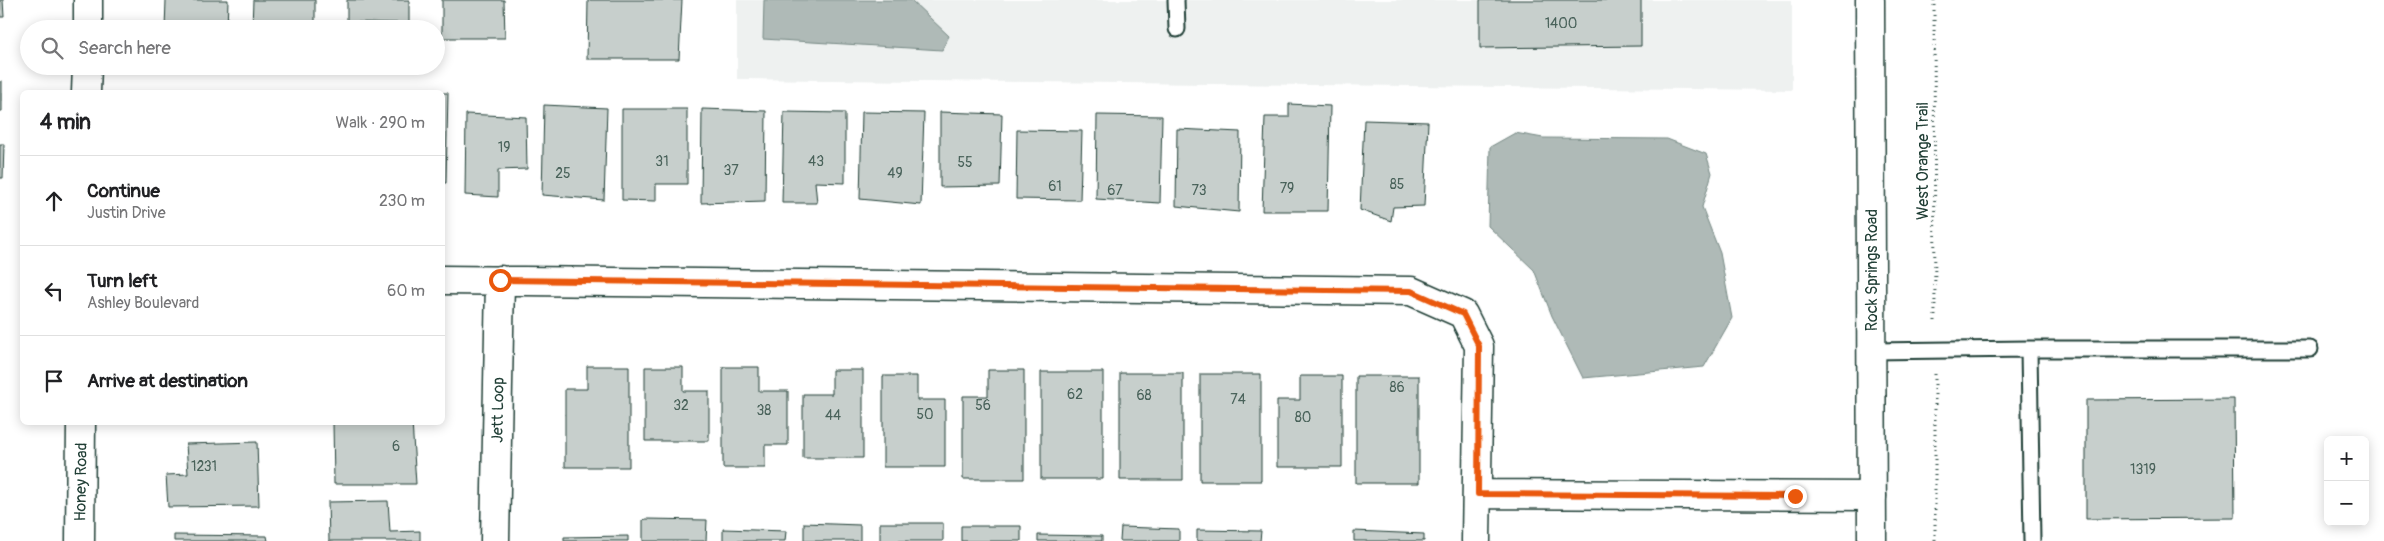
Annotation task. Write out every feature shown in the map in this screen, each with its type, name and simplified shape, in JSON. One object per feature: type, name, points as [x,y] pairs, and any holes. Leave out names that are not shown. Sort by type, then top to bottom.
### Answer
[{"type":"street","points":[[88,0],[88,20]]},
{"type":"street","name":"Rock Springs Road","points":[[1870,0],[1872,541]]},
{"type":"street","points":[[86,90],[87,75]]},
{"type":"street","points":[[445,280],[1411,291],[1463,314],[1479,346],[1476,541]]},
{"type":"street","name":"Jett Loop","points":[[495,541],[500,280]]},
{"type":"street","name":"Honey Road","points":[[80,541],[81,425]]},
{"type":"street","points":[[1478,494],[1872,496]]},
{"type":"lane","points":[[1176,0],[1177,29]]},
{"type":"lane","points":[[2029,349],[2032,541]]},
{"type":"lane","points":[[1872,351],[2029,349],[2310,350]]},
{"type":"path","name":"West Orange Trail","points":[[1934,0],[1935,323]]},
{"type":"path","points":[[1935,371],[1935,541]]},
{"type":"shaded area","points":[[737,0],[1792,0],[1792,90],[737,79]]},
{"type":"shaded area","points":[[764,0],[911,0],[949,36],[942,50],[763,39]]},
{"type":"shaded area","points":[[1515,133],[1543,138],[1667,139],[1706,154],[1712,173],[1702,207],[1720,253],[1732,318],[1704,367],[1583,378],[1552,316],[1534,270],[1488,226],[1490,147]]},
{"type":"building","points":[[0,0],[3,0],[4,17],[0,17]]},
{"type":"building","points":[[166,0],[228,0],[227,20],[165,20]]},
{"type":"building","points":[[253,0],[315,0],[315,20],[252,20]]},
{"type":"building","points":[[347,0],[409,0],[409,20],[347,20]]},
{"type":"building","points":[[442,0],[504,0],[505,38],[445,38],[445,20],[442,20]]},
{"type":"building","points":[[588,0],[682,0],[679,59],[587,59]]},
{"type":"building","points":[[1480,0],[1641,0],[1641,46],[1480,48]]},
{"type":"building","points":[[2,81],[2,111],[0,111],[0,82]]},
{"type":"building","points":[[445,93],[448,93],[446,183]]},
{"type":"building","points":[[1289,104],[1330,106],[1328,211],[1262,211],[1265,117],[1289,117]]},
{"type":"building","points":[[544,105],[607,108],[604,200],[542,195]]},
{"type":"building","points":[[622,109],[687,109],[687,184],[656,184],[656,201],[622,200]]},
{"type":"building","points":[[702,109],[766,111],[765,201],[701,203]]},
{"type":"building","points":[[784,112],[845,113],[845,183],[815,182],[817,203],[782,203]]},
{"type":"building","points":[[862,112],[924,113],[921,205],[860,199]]},
{"type":"building","points":[[940,112],[1002,114],[1000,186],[940,187]]},
{"type":"building","points":[[466,114],[526,117],[527,169],[498,170],[498,197],[465,195]]},
{"type":"building","points":[[1097,115],[1162,116],[1160,203],[1096,199]]},
{"type":"building","points":[[1364,120],[1428,122],[1424,206],[1393,207],[1391,221],[1360,210]]},
{"type":"building","points":[[1177,129],[1240,132],[1239,212],[1176,206]]},
{"type":"building","points":[[1017,130],[1082,131],[1080,200],[1016,199]]},
{"type":"building","points":[[0,144],[4,144],[3,178],[0,178]]},
{"type":"building","points":[[587,366],[629,366],[629,467],[565,467],[565,389],[587,389]]},
{"type":"building","points":[[645,367],[683,367],[683,391],[709,391],[709,441],[645,441]]},
{"type":"building","points":[[723,367],[759,367],[759,391],[788,391],[788,445],[765,445],[765,468],[723,468]]},
{"type":"building","points":[[832,370],[863,370],[863,458],[803,458],[803,394],[832,394]]},
{"type":"building","points":[[988,370],[1024,370],[1024,479],[963,479],[963,396],[988,396]]},
{"type":"building","points":[[1041,372],[1103,372],[1103,479],[1041,479]]},
{"type":"building","points":[[1120,373],[1183,373],[1183,480],[1120,480]]},
{"type":"building","points":[[1200,374],[1261,374],[1261,481],[1200,481]]},
{"type":"building","points":[[883,376],[917,376],[917,400],[945,400],[945,467],[883,467]]},
{"type":"building","points":[[1300,376],[1342,376],[1342,467],[1277,467],[1277,400],[1300,400]]},
{"type":"building","points":[[1356,376],[1419,376],[1419,483],[1356,483]]},
{"type":"building","points":[[2234,399],[2235,518],[2086,519],[2086,400]]},
{"type":"building","points":[[333,425],[412,425],[416,484],[334,484]]},
{"type":"building","points":[[257,442],[259,506],[168,507],[166,475],[188,474],[186,444]]},
{"type":"building","points":[[388,501],[390,532],[420,531],[420,541],[329,541],[328,502]]},
{"type":"building","points":[[643,520],[707,520],[706,541],[643,541]]},
{"type":"building","points":[[804,523],[860,525],[860,541],[804,541]]},
{"type":"building","points":[[880,523],[943,523],[943,541],[880,541]]},
{"type":"building","points":[[961,526],[1021,526],[1021,541],[961,541]]},
{"type":"building","points":[[1121,527],[1179,529],[1179,541],[1120,541]]},
{"type":"building","points":[[723,529],[786,531],[785,541],[723,541]]},
{"type":"building","points":[[1197,530],[1261,531],[1260,541],[1197,541]]},
{"type":"building","points":[[1354,531],[1424,534],[1424,541],[1354,541]]},
{"type":"building","points":[[174,535],[267,536],[268,541],[174,541]]},
{"type":"building","points":[[1038,535],[1102,536],[1102,541],[1038,541]]},
{"type":"building","points":[[628,536],[628,541],[564,541],[564,537]]},
{"type":"route","points":[[500,280],[1411,291],[1463,314],[1479,346],[1478,494],[1795,496]]}]
